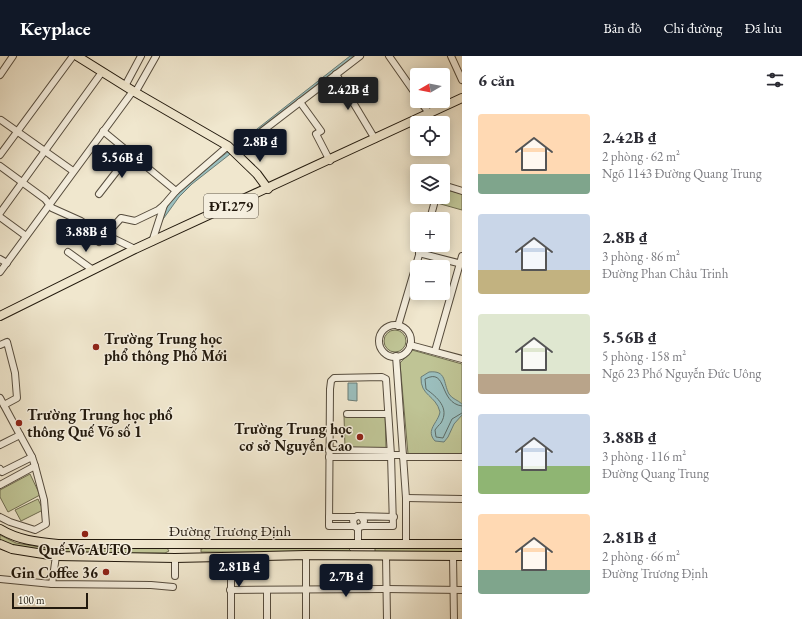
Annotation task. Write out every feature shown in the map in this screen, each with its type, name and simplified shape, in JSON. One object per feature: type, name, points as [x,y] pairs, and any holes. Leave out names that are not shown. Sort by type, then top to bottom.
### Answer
[{"type":"main road","points":[[77,56],[134,92],[228,146],[257,174],[268,189]]},
{"type":"main road","name":"ĐT.279","points":[[0,316],[135,249],[268,189],[462,98]]},
{"type":"main road","name":"Đường Trương Định","points":[[0,529],[10,535],[28,540],[58,544],[462,544]]},
{"type":"main road","name":"Đường Trương Định","points":[[0,544],[12,549],[56,556],[175,558],[306,555],[458,556]]},
{"type":"main road","points":[[191,545],[191,558]]},
{"type":"main road","points":[[359,545],[360,556]]},
{"type":"street","points":[[0,75],[13,56]]},
{"type":"street","points":[[0,155],[73,56]]},
{"type":"street","points":[[125,86],[142,56]]},
{"type":"street","points":[[0,272],[73,171],[134,92],[156,56]]},
{"type":"street","points":[[235,152],[360,56]]},
{"type":"street","points":[[389,56],[410,86]]},
{"type":"street","points":[[451,56],[459,64],[462,80]]},
{"type":"street","points":[[0,62],[7,65]]},
{"type":"street","points":[[0,214],[102,72]]},
{"type":"street","points":[[336,74],[375,139]]},
{"type":"street","points":[[300,102],[321,131],[316,134],[330,160]]},
{"type":"street","points":[[425,108],[428,113]]},
{"type":"street","points":[[1,120],[18,130],[73,171]]},
{"type":"street","points":[[103,131],[176,191]]},
{"type":"street","points":[[152,242],[164,206],[176,191],[228,146]]},
{"type":"street","points":[[99,194],[130,154]]},
{"type":"street","points":[[0,166],[46,199],[56,211],[81,221],[105,235],[135,249]]},
{"type":"street","points":[[450,187],[462,191]]},
{"type":"street","points":[[99,242],[121,218],[135,221],[140,220],[164,206]]},
{"type":"street","points":[[0,217],[26,236]]},
{"type":"street","points":[[68,252],[93,270]]},
{"type":"street","points":[[398,326],[419,253],[461,264]]},
{"type":"street","points":[[436,351],[462,256]]},
{"type":"street","points":[[0,259],[7,263]]},
{"type":"street","points":[[390,326],[398,326],[405,328],[409,334],[410,346],[405,353],[396,356],[385,352],[380,346],[380,340],[385,329],[390,326]]},
{"type":"street","points":[[0,344],[7,342],[15,373],[18,398],[1,401],[32,457],[44,500],[46,524],[35,530],[10,522],[0,517]]},
{"type":"street","points":[[410,346],[436,351],[462,359]]},
{"type":"street","points":[[396,356],[406,498],[406,544]]},
{"type":"street","points":[[382,377],[386,379],[394,526],[329,526],[329,450],[331,381],[334,378],[382,377]]},
{"type":"street","points":[[347,414],[387,414]]},
{"type":"street","points":[[0,445],[20,435]]},
{"type":"street","points":[[329,450],[342,450],[359,454]]},
{"type":"street","points":[[342,450],[342,457]]},
{"type":"street","points":[[329,457],[342,457],[359,454],[391,454],[403,456],[462,457]]},
{"type":"street","points":[[6,482],[1,471],[32,457]]},
{"type":"street","points":[[0,485],[35,466]]},
{"type":"street","points":[[406,498],[462,498]]},
{"type":"street","points":[[329,517],[394,517]]},
{"type":"street","points":[[355,517],[353,520],[358,527],[359,545]]},
{"type":"street","points":[[358,527],[364,521],[362,518]]},
{"type":"street","points":[[306,555],[306,619]]},
{"type":"street","points":[[52,584],[56,556]]},
{"type":"street","points":[[386,556],[386,619]]},
{"type":"street","points":[[454,619],[454,590],[458,556]]},
{"type":"street","points":[[231,557],[231,619]]},
{"type":"street","points":[[175,558],[175,576]]},
{"type":"street","points":[[0,579],[52,584],[151,584],[173,587]]},
{"type":"street","points":[[230,590],[266,591],[386,588],[462,590]]},
{"type":"street","points":[[266,591],[267,619]]},
{"type":"green space","points":[[450,191],[462,194],[462,210],[441,204],[450,204]]},
{"type":"green space","points":[[395,330],[403,333],[406,341],[403,349],[395,352],[387,349],[384,341],[387,333]]},
{"type":"green space","points":[[412,350],[462,364],[462,455],[408,454],[400,363]]},
{"type":"green space","points":[[385,415],[386,448],[345,448],[344,416]]},
{"type":"green space","points":[[30,474],[40,495],[8,512],[0,497],[0,490]]},
{"type":"green space","points":[[38,499],[43,510],[21,521],[15,510]]},
{"type":"green space","points":[[0,535],[16,543],[46,548],[167,548],[169,551],[165,553],[124,554],[61,553],[20,547],[0,541]]},
{"type":"green space","points":[[348,548],[351,551],[344,553],[201,552],[201,549]]},
{"type":"green space","points":[[375,548],[462,548],[462,553],[375,552]]},
{"type":"water","points":[[350,56],[355,56],[192,184],[179,197],[161,222],[160,218],[174,196],[192,180]]},
{"type":"water","points":[[429,372],[435,372],[442,375],[449,394],[462,404],[462,415],[454,424],[444,442],[435,441],[431,433],[440,412],[438,406],[423,388],[421,383],[421,377]]},
{"type":"water","points":[[348,383],[357,383],[357,401],[348,400]]},
{"type":"place","name":"Trường Trung học phổ thông Phố Mới","points":[[96,347]]},
{"type":"place","name":"Trường Trung học phổ thông Quế Võ số 1","points":[[19,423]]},
{"type":"place","name":"Trường Trung học cơ sở Nguyễn Cao","points":[[360,437]]},
{"type":"place","name":"Quế Võ AUTO","points":[[85,534]]},
{"type":"place","name":"Gin Coffee 36","points":[[106,572]]}]
